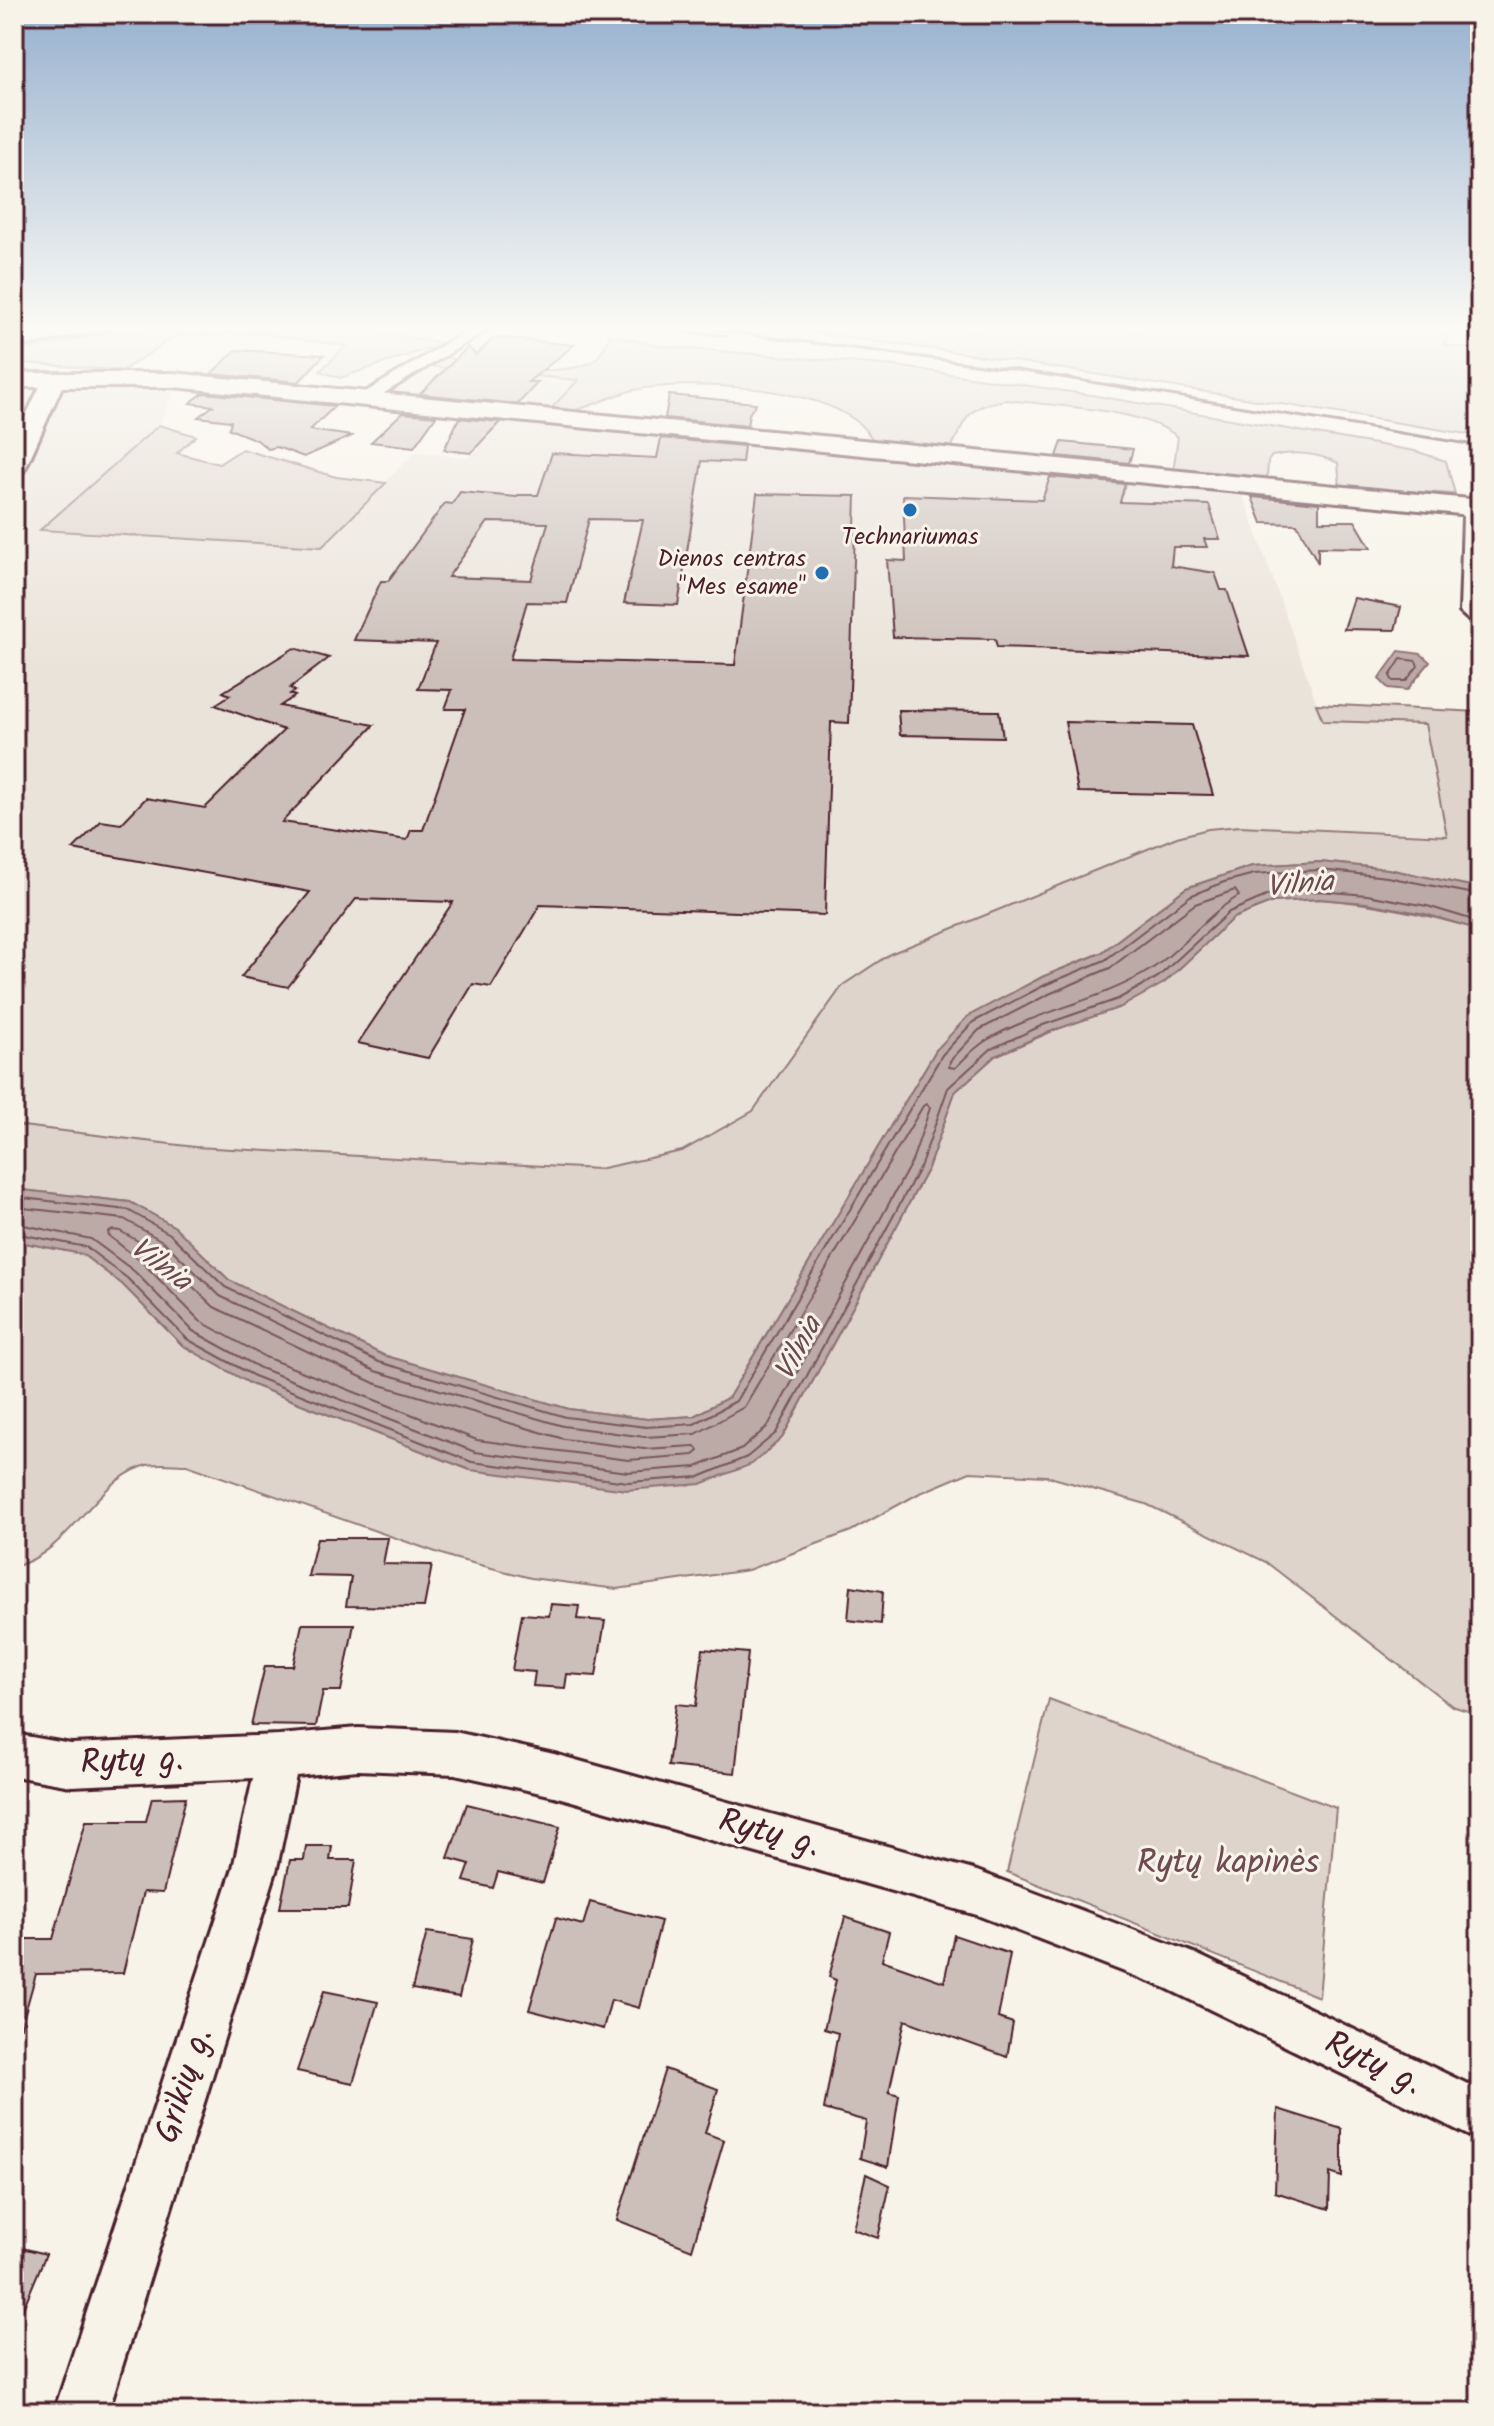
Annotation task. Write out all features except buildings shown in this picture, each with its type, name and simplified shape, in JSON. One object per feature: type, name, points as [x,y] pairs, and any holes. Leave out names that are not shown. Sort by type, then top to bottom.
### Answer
[{"type":"main road","points":[[14,467],[25,443]]},
{"type":"main road","points":[[813,443],[1475,508]]},
{"type":"street","points":[[1475,508],[1472,517],[1470,612],[1480,620]]},
{"type":"street","name":"Rytų g.","points":[[14,1755],[71,1765],[279,1756],[358,1749],[455,1753],[569,1779],[977,1893],[1178,1969],[1480,2116]]},
{"type":"street","name":"Grikių g.","points":[[81,2412],[255,1868],[279,1756]]},
{"type":"shaded area","points":[[14,443],[139,443],[41,530],[321,547],[415,452],[468,458],[481,443],[766,443],[1241,489],[1323,721],[1425,724],[1447,836],[1240,826],[1208,829],[890,954],[843,985],[753,1111],[682,1151],[598,1169],[195,1147],[14,1125]]},
{"type":"green space","points":[[138,443],[188,443],[177,453],[219,464],[242,449],[336,477],[386,483],[322,547],[40,530]]},
{"type":"green space","points":[[878,443],[953,443],[949,452]]},
{"type":"green space","points":[[1177,443],[1370,443],[1415,451],[1446,461],[1455,494],[1340,487],[1338,463],[1305,454],[1272,456],[1268,461],[1267,480],[1173,472]]},
{"type":"green space","points":[[1316,704],[1480,712],[1480,888],[1388,869],[1320,862],[1252,866],[1186,888],[1101,953],[1042,977],[936,1050],[729,1397],[694,1416],[647,1419],[569,1409],[383,1355],[229,1280],[175,1227],[130,1202],[14,1189],[14,1125],[195,1147],[598,1169],[682,1151],[753,1111],[843,985],[890,954],[1177,837],[1208,829],[1240,826],[1447,836],[1425,724],[1323,721]]},
{"type":"green space","points":[[1319,899],[1400,910],[1480,930],[1480,1715],[1452,1706],[1266,1562],[1146,1504],[1046,1476],[970,1472],[918,1494],[851,1531],[748,1570],[617,1589],[531,1578],[453,1558],[187,1465],[154,1464],[125,1475],[109,1487],[52,1547],[14,1567],[14,1241],[82,1254],[122,1284],[182,1345],[253,1385],[470,1470],[782,1438],[928,1168],[955,1092],[995,1056],[1164,983],[1233,918],[1273,902]]},
{"type":"green space","name":"Rytų kapinės","points":[[1049,1699],[1336,1808],[1319,1997],[1007,1872]]},
{"type":"water","points":[[1399,651],[1421,654],[1430,662],[1407,690],[1388,688],[1379,679]]},
{"type":"water","name":"Vilnia","points":[[1320,862],[1388,869],[1480,888],[1480,930],[1425,914],[1366,903],[1319,899],[1273,902],[1233,918],[1164,983],[1121,1007],[1046,1033],[995,1056],[955,1092],[928,1168],[782,1438],[752,1464],[701,1484],[627,1490],[470,1470],[253,1385],[182,1345],[122,1284],[82,1254],[14,1241],[14,1189],[130,1202],[175,1227],[229,1280],[383,1355],[569,1409],[647,1419],[694,1416],[729,1397],[936,1050],[968,1016],[1042,977],[1101,953],[1186,888],[1252,866]]},
{"type":"railway","points":[[1463,443],[1480,446]]},
{"type":"place","name":"Technariumas","points":[[910,510]]},
{"type":"place","name":"Dienos centras \"Mes esame\"","points":[[822,573]]}]
